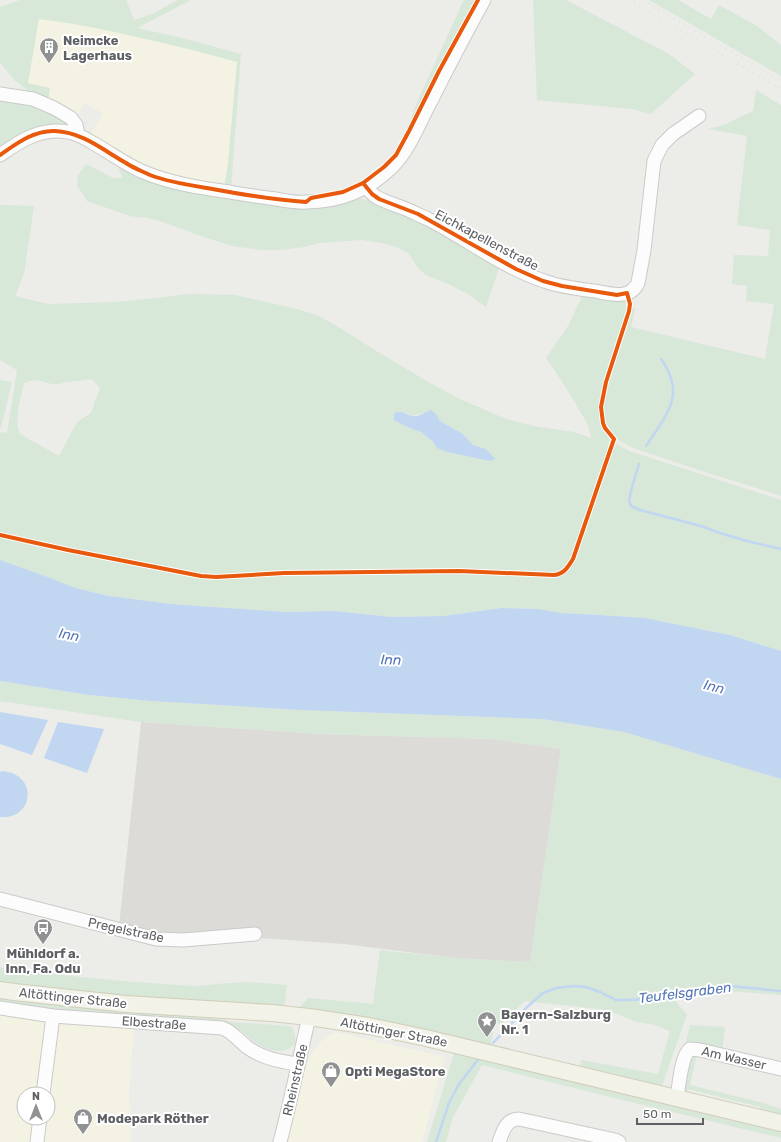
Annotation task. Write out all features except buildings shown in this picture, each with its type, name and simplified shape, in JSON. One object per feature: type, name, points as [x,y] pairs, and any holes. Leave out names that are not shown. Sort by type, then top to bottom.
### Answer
[{"type":"main road","name":"Altöttinger Straße","points":[[0,990],[126,1004],[272,1013],[369,1026],[426,1038],[781,1123]]},
{"type":"street","points":[[0,155],[39,133],[48,131],[68,132],[78,135],[127,164],[151,175],[177,182],[221,191],[289,201],[306,202],[343,197],[366,188],[392,167],[405,151],[484,0]]},
{"type":"street","points":[[0,94],[33,99],[54,108],[71,118],[76,126],[78,135]]},
{"type":"street","name":"Eichkapellenstraße","points":[[366,188],[379,199],[424,217],[488,254],[529,275],[562,286],[617,295],[627,293],[632,291],[638,283],[644,250],[654,161],[662,145],[673,134],[699,116]]},
{"type":"street","name":"Pregelstraße","points":[[0,899],[156,939],[183,940],[255,934]]},
{"type":"street","name":"Elbestraße","points":[[0,1008],[53,1016],[222,1028],[231,1033],[247,1048],[263,1056],[298,1064]]},
{"type":"street","points":[[43,1086],[53,1016]]},
{"type":"street","name":"Rheinstraße","points":[[280,1142],[310,1017]]},
{"type":"street","name":"Am Wasser","points":[[677,1098],[683,1062],[687,1051],[690,1049],[781,1069]]},
{"type":"street","points":[[499,1142],[505,1125],[508,1122],[519,1118],[619,1142]]},
{"type":"street","points":[[37,1142],[39,1126]]},
{"type":"shaded area","points":[[20,0],[126,0],[134,20],[154,13],[178,0],[191,0],[137,28],[183,38],[241,54],[231,189],[224,188],[228,163],[237,62],[116,32],[39,19],[28,83],[50,88],[48,101],[31,93],[17,82],[0,62],[0,7]]},
{"type":"shaded area","points":[[464,0],[475,0],[407,129],[418,100]]},
{"type":"shaded area","points":[[533,0],[566,0],[669,54],[695,74],[651,114],[632,109],[537,100]]},
{"type":"shaded area","points":[[649,0],[678,0],[711,19],[719,5],[757,26],[781,45],[781,76]]},
{"type":"shaded area","points":[[25,5],[183,38],[241,54],[231,189],[163,176],[136,162],[90,134],[103,114],[85,103],[76,117],[17,82]]},
{"type":"shaded area","points":[[756,90],[781,105],[781,496],[631,447],[620,441],[614,435],[607,425],[604,416],[599,418],[610,439],[608,445],[616,444],[630,451],[781,500],[781,651],[730,635],[645,618],[561,613],[539,609],[502,608],[443,616],[392,617],[335,611],[285,612],[171,604],[109,596],[75,588],[0,560],[0,432],[7,433],[17,370],[0,360],[0,205],[34,206],[24,274],[15,296],[48,304],[119,302],[190,294],[235,295],[293,308],[319,316],[430,383],[462,400],[506,419],[539,427],[574,432],[591,438],[584,418],[546,358],[568,326],[584,292],[623,299],[626,303],[626,307],[635,308],[631,327],[765,359],[774,304],[746,301],[747,286],[732,284],[734,255],[768,256],[770,230],[737,225],[747,136],[708,129],[724,125],[753,111]],"holes":[[[92,379],[100,388],[91,413],[77,422],[59,456],[20,434],[17,425],[18,409],[24,383],[38,380],[57,384]],[[402,411],[413,416],[423,413],[436,414],[440,421],[463,434],[473,445],[486,449],[490,461],[447,452],[437,448],[432,441],[421,432],[412,429]]]},
{"type":"shaded area","points":[[0,97],[34,102],[70,125],[0,151]]},
{"type":"shaded area","points":[[113,159],[212,192],[361,199],[384,202],[500,265],[486,307],[468,294],[426,275],[419,269],[408,253],[396,247],[382,243],[362,240],[318,243],[305,247],[280,250],[262,250],[232,246],[160,221],[130,216],[87,201],[77,185],[78,175],[86,164],[113,178],[122,178],[118,166]]},
{"type":"shaded area","points":[[0,380],[12,382],[1,428],[0,427]]},
{"type":"shaded area","points":[[0,681],[89,695],[152,701],[301,710],[542,719],[624,732],[781,779],[781,995],[679,988],[674,997],[678,1005],[687,1014],[662,1086],[580,1067],[581,1060],[658,1074],[670,1031],[655,1025],[637,1022],[607,1010],[525,1001],[502,1023],[494,1024],[491,1029],[493,1033],[490,1047],[298,1009],[308,998],[373,1004],[380,950],[455,958],[530,962],[561,749],[493,739],[320,734],[141,722],[0,701]]},
{"type":"shaded area","points":[[141,722],[320,734],[493,739],[561,749],[530,962],[455,958],[344,944],[261,938],[200,945],[165,946],[137,942],[139,930],[119,926]]},
{"type":"shaded area","points":[[0,967],[13,970],[172,985],[200,986],[246,982],[287,985],[284,1009],[170,1002],[0,984]]},
{"type":"shaded area","points":[[0,996],[211,1016],[231,1022],[288,1026],[292,1027],[294,1031],[295,1044],[285,1050],[279,1051],[268,1049],[250,1039],[238,1029],[226,1023],[48,1008],[0,1001]]},
{"type":"shaded area","points":[[0,1014],[134,1027],[129,1091],[131,1142],[0,1142]]},
{"type":"shaded area","points":[[690,1025],[725,1027],[722,1053],[685,1045]]},
{"type":"shaded area","points":[[336,1032],[445,1057],[422,1142],[285,1142],[307,1063],[314,1050],[325,1037]]},
{"type":"shaded area","points":[[455,1050],[781,1128],[781,1138],[482,1065],[453,1117],[446,1142],[427,1142]]},
{"type":"shaded area","points":[[697,1054],[690,1085],[764,1103],[781,1109],[781,1117],[760,1109],[760,1107],[688,1089],[687,1092],[684,1088],[690,1057]]},
{"type":"water","points":[[431,410],[436,414],[440,421],[463,434],[473,445],[486,449],[495,459],[490,461],[447,452],[437,448],[432,441],[421,432],[394,420],[394,413],[403,412],[415,416]]},
{"type":"water","name":"Inn","points":[[0,560],[75,588],[109,596],[171,604],[285,612],[335,611],[392,617],[443,616],[502,608],[539,609],[561,613],[645,618],[730,635],[781,651],[781,779],[624,732],[542,719],[301,710],[152,701],[89,695],[0,681]]},
{"type":"water","points":[[0,712],[48,720],[32,755],[0,744]]},
{"type":"water","points":[[58,722],[104,729],[87,773],[44,758]]},
{"type":"water","points":[[2,771],[14,774],[22,780],[27,788],[28,796],[25,805],[20,812],[11,816],[0,817],[0,772]]},
{"type":"waterway","points":[[646,446],[666,414],[671,404],[673,394],[669,372],[661,359]]},
{"type":"waterway","points":[[639,464],[629,500],[631,506],[640,510],[701,526],[743,540],[781,549]]},
{"type":"waterway","name":"Teufelsgraben","points":[[493,1043],[527,1007],[543,993],[556,988],[574,986],[586,987],[616,1000],[647,999],[660,994],[707,993],[730,986],[781,991]]},
{"type":"waterway","name":"Teufelsgraben","points":[[436,1142],[449,1103],[459,1084],[480,1057]]},
{"type":"railway","points":[[629,0],[781,89]]},
{"type":"railway","points":[[643,0],[781,81]]},
{"type":"cycle path","points":[[0,155],[19,142],[33,135],[47,131],[65,132],[83,138],[101,147],[129,165],[150,175],[178,183],[281,200],[306,202],[311,198],[343,192],[363,183],[384,167],[396,155],[439,71],[478,0]]},
{"type":"cycle path","points":[[0,535],[201,576],[216,577],[284,573],[459,571],[554,575],[565,570],[573,559],[614,439],[605,428],[601,407],[606,382],[629,311],[630,304],[627,293],[617,295],[562,286],[543,281],[516,269],[418,214],[379,199],[372,194],[363,183]]},
{"type":"place","name":"Neimcke Lagerhaus","points":[[49,64]]},
{"type":"place","name":"Mühldorf a. Inn, Fa. Odu","points":[[43,945]]},
{"type":"place","name":"Bayern-Salzburg Nr. 1","points":[[487,1038]]},
{"type":"place","name":"Opti MegaStore","points":[[331,1088]]},
{"type":"place","name":"Modepark Röther","points":[[83,1135]]}]
